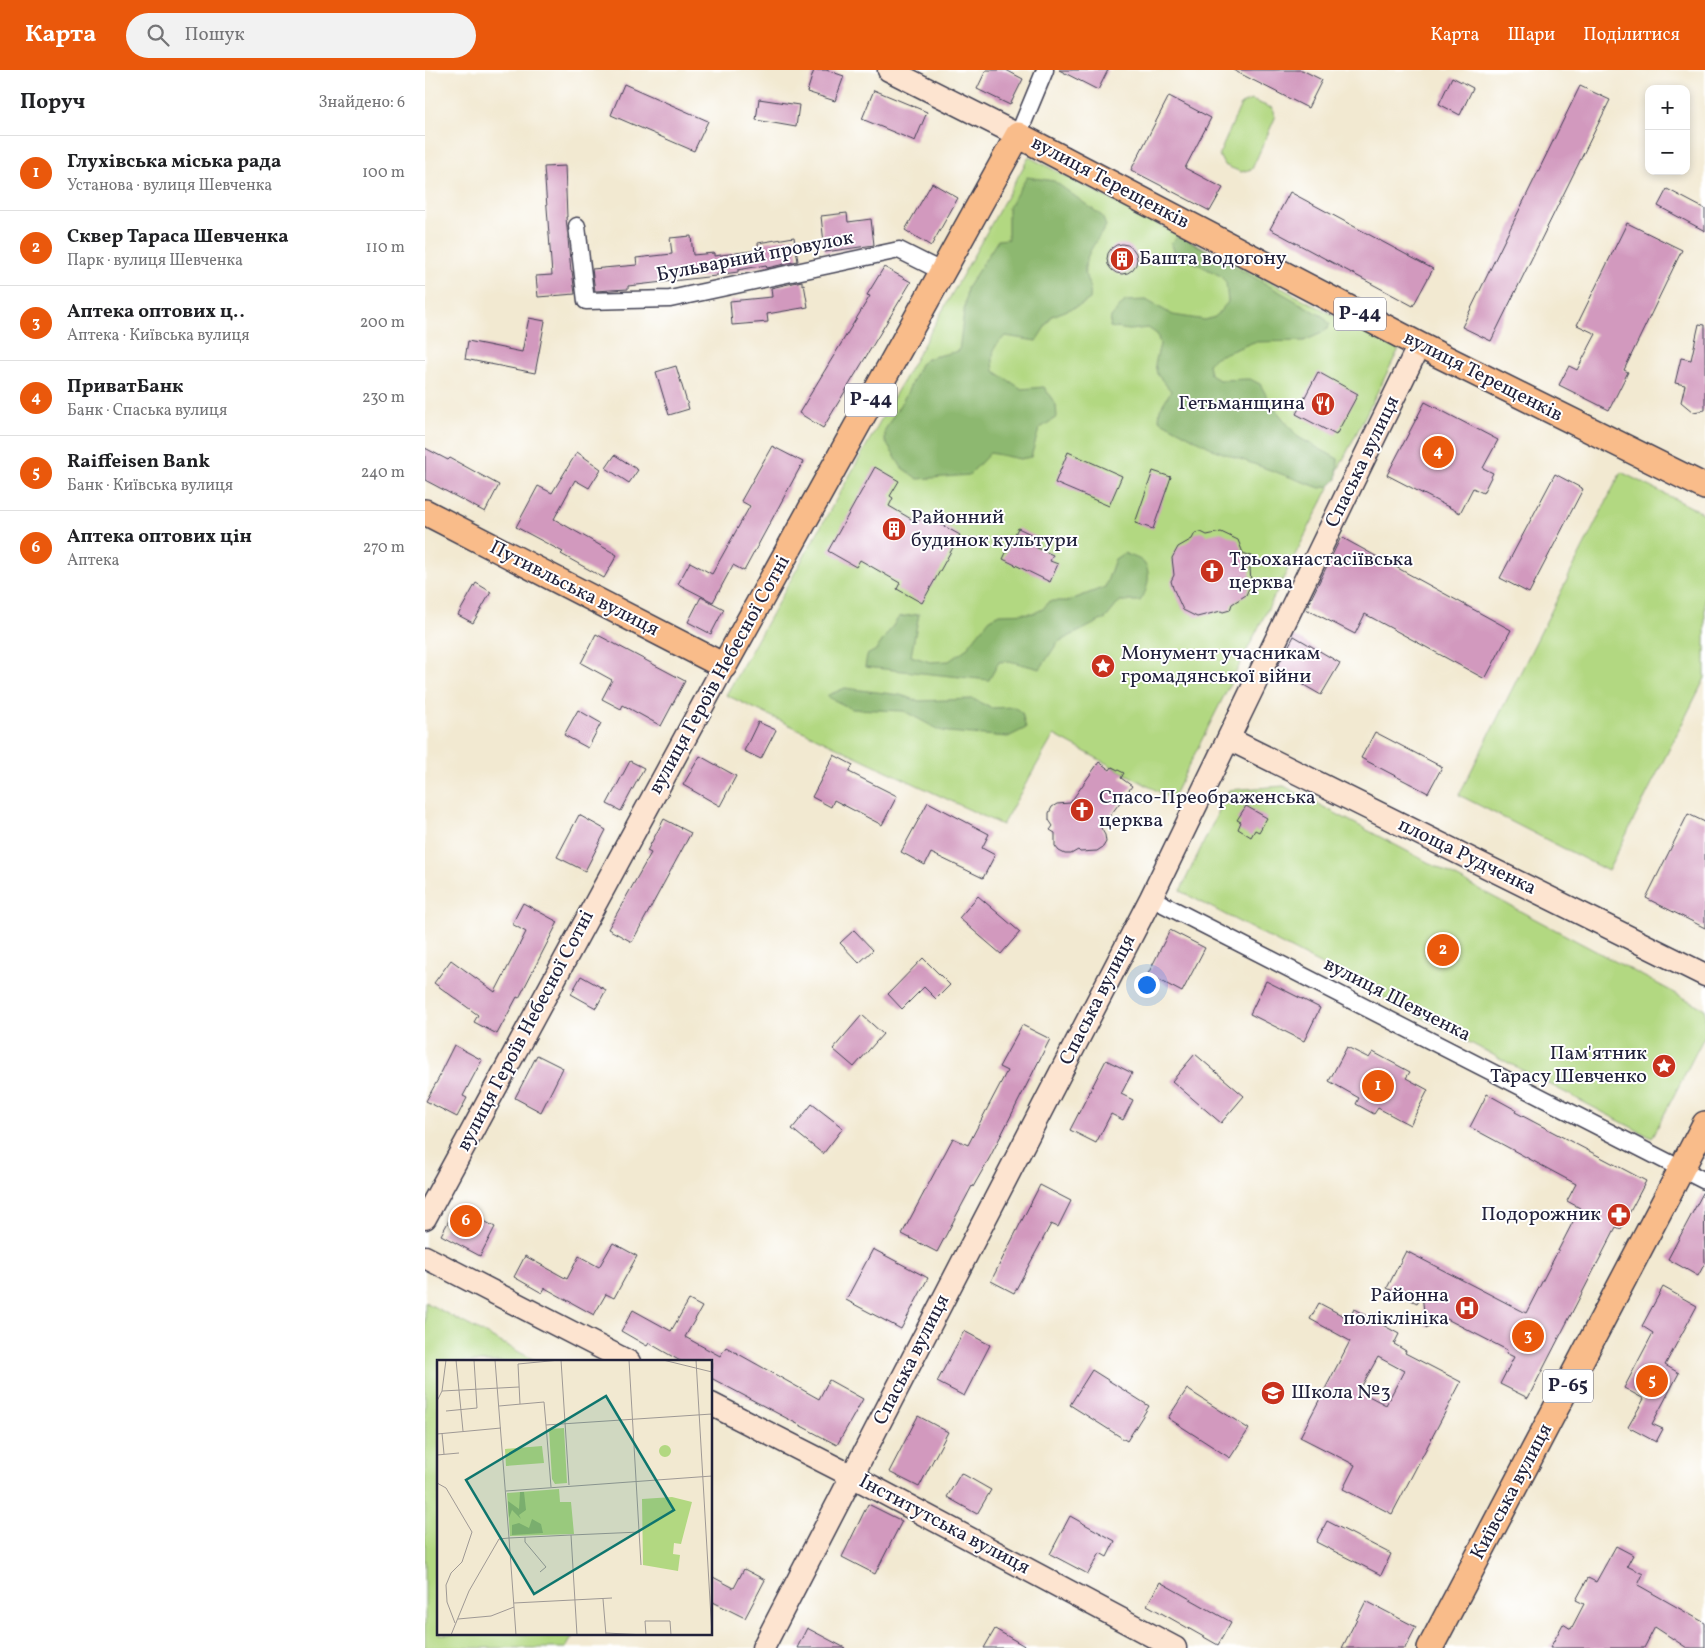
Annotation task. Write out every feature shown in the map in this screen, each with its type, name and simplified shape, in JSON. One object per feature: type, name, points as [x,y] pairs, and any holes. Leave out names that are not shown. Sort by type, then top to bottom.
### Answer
[{"type":"main road","name":"вулиця Героїв Небесної Сотні","points":[[724,666],[1018,135]]},
{"type":"main road","name":"вулиця Терещенків","points":[[1018,135],[1419,345],[1705,487]]},
{"type":"main road","name":"Путивльська вулиця","points":[[425,512],[724,666]]},
{"type":"main road","name":"Київська вулиця","points":[[1430,1648],[1705,1124]]},
{"type":"street","name":"вулиця Терещенків","points":[[889,70],[1018,135]]},
{"type":"street","points":[[1018,135],[1045,70]]},
{"type":"street","name":"Бульварний провулок","points":[[577,226],[586,301],[671,299],[899,250],[943,272]]},
{"type":"street","name":"Спаська вулиця","points":[[763,1648],[1151,898],[1419,345]]},
{"type":"street","name":"вулиця Героїв Небесної Сотні","points":[[425,1218],[724,666]]},
{"type":"street","name":"площа Рудченка","points":[[1229,739],[1705,975]]},
{"type":"street","name":"вулиця Шевченка","points":[[1151,898],[1705,1181]]},
{"type":"street","points":[[425,1257],[625,1360]]},
{"type":"street","name":"Інститутська вулиця","points":[[713,1405],[852,1476],[1175,1648]]},
{"type":"green space","points":[[1251,100],[1272,108],[1275,118],[1252,169],[1241,172],[1224,165],[1219,155],[1241,104]]},
{"type":"green space","points":[[1029,157],[1399,349],[1172,799],[1054,735],[1002,825],[726,695]]},
{"type":"green space","points":[[1027,177],[1054,181],[1102,216],[1106,226],[1090,252],[1086,263],[1085,272],[1090,289],[1090,299],[1081,305],[1052,316],[1036,341],[1006,336],[995,347],[994,371],[1022,389],[1044,387],[1056,405],[1057,417],[1039,429],[1031,457],[1020,459],[990,453],[969,475],[918,479],[902,468],[885,441],[885,430],[907,393],[920,364],[928,358],[959,351],[967,288],[998,240],[1008,239],[1008,208]]},
{"type":"green space","points":[[1179,235],[1324,317],[1330,325],[1322,333],[1304,341],[1254,342],[1216,357],[1208,364],[1210,374],[1219,380],[1250,379],[1260,384],[1271,404],[1298,437],[1338,459],[1337,479],[1330,486],[1320,488],[1215,450],[1159,420],[1160,409],[1171,391],[1157,374],[1155,364],[1160,344],[1157,334],[1148,328],[1129,330],[1110,327],[1111,317],[1125,301],[1146,300],[1173,315],[1205,320],[1215,317],[1228,302],[1226,282],[1219,275],[1175,253],[1171,243]]},
{"type":"green space","points":[[1621,472],[1705,514],[1705,678],[1608,871],[1459,795]]},
{"type":"green space","points":[[1124,553],[1143,562],[1148,571],[1147,587],[1140,601],[1120,601],[1106,618],[1058,642],[1040,669],[1009,661],[999,662],[989,680],[865,667],[867,655],[876,650],[899,617],[919,614],[911,656],[930,662],[949,661],[966,649],[990,619],[999,614],[1034,613],[1043,609],[1049,601],[1068,601],[1105,587],[1115,559]]},
{"type":"green space","points":[[845,688],[900,695],[919,701],[973,699],[991,708],[1014,707],[1022,713],[1026,728],[1008,737],[948,732],[939,730],[904,711],[852,709],[826,696]]},
{"type":"green space","points":[[1284,786],[1705,1009],[1705,1035],[1652,1138],[1180,891],[1229,790]]},
{"type":"green space","points":[[425,1302],[534,1360],[437,1360],[437,1636],[573,1636],[566,1648],[425,1648]]},
{"type":"building","points":[[814,70],[826,70],[844,76],[835,101],[807,92]]},
{"type":"building","points":[[986,70],[1006,70],[1023,79],[1010,105],[977,89]]},
{"type":"building","points":[[1059,70],[1108,70],[1098,90]]},
{"type":"building","points":[[1233,70],[1302,70],[1322,80],[1308,108]]},
{"type":"building","points":[[1452,77],[1473,88],[1460,115],[1439,104]]},
{"type":"building","points":[[624,84],[708,121],[694,151],[611,115]]},
{"type":"building","points":[[1580,86],[1610,100],[1491,341],[1462,327]]},
{"type":"building","points":[[874,90],[927,112],[915,141],[862,119]]},
{"type":"building","points":[[1169,96],[1211,118],[1185,168],[1223,188],[1210,211],[1131,170]]},
{"type":"building","points":[[759,99],[799,105],[796,127],[756,120]]},
{"type":"building","points":[[565,166],[566,217],[575,294],[538,297],[536,276],[552,275],[544,167]]},
{"type":"building","points":[[932,183],[958,198],[931,246],[905,230]]},
{"type":"building","points":[[1667,189],[1705,209],[1705,231],[1658,206]]},
{"type":"building","points":[[1290,192],[1433,269],[1413,306],[1270,229]]},
{"type":"building","points":[[847,213],[848,222],[871,219],[874,245],[825,252],[821,216]]},
{"type":"building","points":[[1627,223],[1682,250],[1624,370],[1628,372],[1609,410],[1559,385],[1569,366],[1577,370],[1596,334],[1577,325]]},
{"type":"building","points":[[691,236],[693,255],[714,253],[714,256],[759,250],[758,243],[794,237],[798,261],[767,268],[766,265],[738,270],[738,272],[716,276],[628,286],[628,289],[595,291],[592,269],[637,265],[636,258],[672,254],[670,238]]},
{"type":"building","name":"Башта водогону","points":[[1122,244],[1133,248],[1137,259],[1133,270],[1122,274],[1111,270],[1107,259],[1111,248]]},
{"type":"building","points":[[884,267],[911,282],[823,428],[799,413],[870,296],[867,295]]},
{"type":"building","points":[[802,281],[808,307],[767,314],[768,322],[732,325],[730,301],[772,297],[771,288]]},
{"type":"building","points":[[529,318],[545,321],[535,373],[465,359],[468,341],[522,352]]},
{"type":"building","points":[[1699,324],[1705,325],[1705,410],[1693,412],[1681,402],[1685,385],[1675,383],[1681,358],[1691,360]]},
{"type":"building","points":[[676,366],[689,409],[669,415],[656,372]]},
{"type":"building","name":"Гетьманщина","points":[[1318,372],[1358,394],[1336,435],[1296,414]]},
{"type":"building","points":[[1425,402],[1498,440],[1483,468],[1493,473],[1483,493],[1473,488],[1460,513],[1387,475]]},
{"type":"building","points":[[772,446],[803,462],[744,571],[733,565],[713,602],[678,584],[690,562],[712,574],[750,506],[741,501]]},
{"type":"building","points":[[425,448],[448,460],[450,458],[499,485],[485,512],[425,480]]},
{"type":"building","points":[[577,452],[601,469],[589,488],[575,480],[554,519],[617,555],[604,578],[561,554],[563,552],[516,527],[538,486],[552,493]]},
{"type":"building","points":[[1068,452],[1122,476],[1109,506],[1055,483]]},
{"type":"building","points":[[615,455],[638,470],[629,483],[606,468]]},
{"type":"building","name":"Районний будинок культури","points":[[875,467],[899,481],[890,496],[893,498],[889,506],[918,523],[922,514],[960,535],[922,603],[897,589],[900,583],[860,560],[856,567],[828,551]]},
{"type":"building","points":[[1153,471],[1171,477],[1153,529],[1135,523]]},
{"type":"building","points":[[1555,474],[1583,489],[1529,593],[1500,578]]},
{"type":"building","points":[[1018,528],[1039,538],[1035,547],[1053,555],[1050,561],[1058,564],[1050,582],[1003,559]]},
{"type":"building","name":"Трьоханастасіївська церква","points":[[1201,532],[1207,535],[1221,532],[1238,540],[1243,553],[1251,556],[1253,562],[1250,568],[1251,584],[1246,595],[1232,604],[1230,610],[1197,617],[1183,610],[1173,588],[1171,581],[1174,575],[1172,558],[1178,547],[1192,539],[1195,533]]},
{"type":"building","points":[[1341,537],[1511,630],[1485,679],[1365,614],[1355,634],[1306,609]]},
{"type":"building","points":[[476,583],[491,592],[473,623],[458,615]]},
{"type":"building","points":[[701,597],[724,609],[711,634],[688,622]]},
{"type":"building","points":[[596,634],[685,681],[661,726],[623,705],[621,709],[602,699],[612,680],[581,663]]},
{"type":"building","points":[[1294,636],[1340,663],[1321,695],[1276,669]]},
{"type":"building","points":[[578,710],[601,723],[588,748],[564,735]]},
{"type":"building","points":[[758,722],[776,730],[761,759],[744,751]]},
{"type":"building","points":[[1375,732],[1442,767],[1428,793],[1361,758]]},
{"type":"building","points":[[834,755],[853,765],[849,772],[897,796],[882,825],[834,800],[831,807],[812,797]]},
{"type":"building","points":[[700,756],[736,776],[720,806],[683,785]]},
{"type":"building","points":[[630,761],[644,768],[621,811],[607,804]]},
{"type":"building","name":"Спасо-Преображенська церква","points":[[1099,762],[1110,770],[1112,767],[1124,773],[1121,778],[1132,786],[1101,828],[1106,842],[1103,847],[1097,851],[1080,852],[1078,850],[1071,854],[1065,854],[1055,846],[1055,833],[1050,830],[1053,826],[1049,820],[1049,813],[1052,807],[1057,804],[1070,803]]},
{"type":"building","points":[[928,802],[989,834],[982,848],[995,855],[983,878],[931,853],[925,865],[901,852]]},
{"type":"building","points":[[1246,806],[1267,818],[1259,832],[1255,830],[1251,837],[1238,829],[1241,822],[1237,820]]},
{"type":"building","points":[[1688,814],[1705,822],[1705,928],[1646,898]]},
{"type":"building","points":[[579,815],[606,830],[585,871],[557,857]]},
{"type":"building","points":[[664,819],[691,833],[632,942],[608,929],[651,853],[647,851]]},
{"type":"building","points":[[978,896],[1020,932],[1001,954],[959,918]]},
{"type":"building","points":[[523,903],[558,922],[519,998],[517,997],[497,1034],[474,1022],[478,1015],[434,983],[451,960],[495,992],[526,932],[512,924]]},
{"type":"building","points":[[854,930],[873,950],[859,963],[840,943]]},
{"type":"building","points":[[1170,930],[1205,948],[1182,992],[1148,974]]},
{"type":"building","points":[[923,958],[950,985],[936,999],[924,987],[902,1009],[888,994]]},
{"type":"building","points":[[581,976],[606,990],[596,1008],[571,994]]},
{"type":"building","points":[[1266,981],[1320,1008],[1304,1041],[1250,1014]]},
{"type":"building","points":[[862,1015],[883,1034],[854,1067],[833,1049]]},
{"type":"building","points":[[1022,1025],[1050,1039],[990,1157],[972,1186],[937,1252],[902,1234],[953,1138],[968,1145],[1007,1071],[999,1067]]},
{"type":"building","points":[[454,1045],[482,1060],[463,1096],[467,1098],[457,1117],[426,1101]]},
{"type":"building","points":[[1347,1047],[1369,1058],[1373,1052],[1410,1072],[1406,1078],[1428,1090],[1410,1125],[1378,1108],[1374,1114],[1356,1104],[1359,1098],[1329,1081]]},
{"type":"building","points":[[1195,1054],[1244,1096],[1221,1123],[1172,1081]]},
{"type":"building","points":[[537,1055],[563,1068],[541,1112],[515,1098]]},
{"type":"building","points":[[1106,1060],[1132,1073],[1121,1094],[1133,1100],[1123,1120],[1111,1114],[1096,1143],[1070,1130]]},
{"type":"building","points":[[1487,1094],[1516,1110],[1515,1112],[1646,1181],[1621,1229],[1616,1227],[1528,1398],[1500,1384],[1514,1357],[1506,1353],[1507,1350],[1445,1318],[1426,1328],[1422,1295],[1417,1303],[1387,1288],[1406,1251],[1526,1313],[1580,1208],[1567,1201],[1576,1184],[1470,1127]]},
{"type":"building","points":[[812,1104],[843,1128],[823,1154],[792,1129]]},
{"type":"building","points":[[1040,1185],[1071,1201],[1058,1227],[1051,1224],[1014,1293],[991,1281]]},
{"type":"building","points":[[1704,1191],[1705,1263],[1698,1276],[1668,1259]]},
{"type":"building","points":[[457,1206],[495,1227],[480,1256],[441,1235]]},
{"type":"building","points":[[613,1243],[637,1256],[614,1298],[606,1294],[594,1315],[545,1288],[542,1293],[514,1277],[525,1256],[567,1279],[579,1256],[599,1267]]},
{"type":"building","points":[[873,1249],[928,1278],[901,1329],[846,1300]]},
{"type":"building","points":[[1663,1287],[1697,1306],[1665,1365],[1679,1373],[1652,1424],[1663,1429],[1656,1442],[1628,1427],[1644,1399],[1624,1388],[1653,1333],[1642,1326]]},
{"type":"building","points":[[689,1300],[702,1307],[685,1337],[720,1356],[726,1347],[819,1399],[829,1380],[863,1399],[837,1445],[713,1379],[713,1360],[679,1360],[649,1343],[647,1346],[621,1331],[633,1310],[671,1331]]},
{"type":"building","points":[[1319,1303],[1349,1319],[1354,1309],[1399,1334],[1394,1344],[1406,1351],[1405,1353],[1461,1382],[1392,1514],[1343,1489],[1355,1465],[1300,1437],[1350,1341],[1310,1319]],"holes":[[[1378,1357],[1404,1371],[1386,1405],[1359,1391]]]},
{"type":"building","points":[[964,1331],[990,1345],[964,1396],[937,1382]]},
{"type":"building","points":[[1092,1370],[1149,1406],[1127,1441],[1070,1405]]},
{"type":"building","points":[[1187,1389],[1249,1429],[1230,1458],[1168,1418]]},
{"type":"building","points":[[918,1416],[948,1432],[919,1487],[889,1472]]},
{"type":"building","points":[[961,1473],[991,1490],[977,1514],[947,1497]]},
{"type":"building","points":[[868,1504],[902,1521],[875,1574],[842,1557]]},
{"type":"building","points":[[1070,1516],[1115,1541],[1107,1557],[1100,1553],[1088,1574],[1050,1554]]},
{"type":"building","points":[[1327,1521],[1391,1554],[1381,1575],[1316,1542]]},
{"type":"building","points":[[1616,1546],[1633,1555],[1627,1566],[1643,1574],[1638,1585],[1705,1623],[1705,1648],[1687,1648],[1655,1627],[1644,1648],[1550,1648],[1563,1624],[1571,1629],[1584,1604],[1576,1600],[1588,1578],[1596,1582]]},
{"type":"building","points":[[744,1569],[765,1580],[745,1618],[713,1602],[713,1577],[734,1588]]},
{"type":"building","points":[[1160,1582],[1231,1622],[1218,1645],[1147,1605]]},
{"type":"building","points":[[1366,1601],[1416,1627],[1405,1648],[1342,1648]]},
{"type":"building","points":[[807,1628],[845,1648],[797,1648]]},
{"type":"building","points":[[995,1629],[1028,1648],[984,1648]]},
{"type":"place","name":"Башта водогону","points":[[1122,259]]},
{"type":"place","name":"Гетьманщина","points":[[1323,404]]},
{"type":"place","name":"ПриватБанк","points":[[1438,452]]},
{"type":"place","name":"Районний будинок культури","points":[[894,529]]},
{"type":"place","name":"Трьоханастасіївська церква","points":[[1212,571]]},
{"type":"place","name":"Монумент учасникам громадянської війни","points":[[1103,666]]},
{"type":"place","name":"Спасо-Преображенська церква","points":[[1082,810]]},
{"type":"place","name":"Сквер Тараса Шевченка","points":[[1443,950]]},
{"type":"place","name":"Пам'ятник Тарасу Шевченко","points":[[1664,1066]]},
{"type":"place","name":"Глухівська міська рада","points":[[1378,1086]]},
{"type":"place","name":"Подорожник","points":[[1619,1215]]},
{"type":"place","name":"Аптека оптових цін","points":[[466,1221]]},
{"type":"place","name":"Районна поліклініка","points":[[1467,1308]]},
{"type":"place","name":"Аптека оптових ц‥","points":[[1528,1336]]},
{"type":"place","name":"Raiffeisen Bank","points":[[1652,1381]]},
{"type":"place","name":"Школа №3","points":[[1273,1393]]}]
